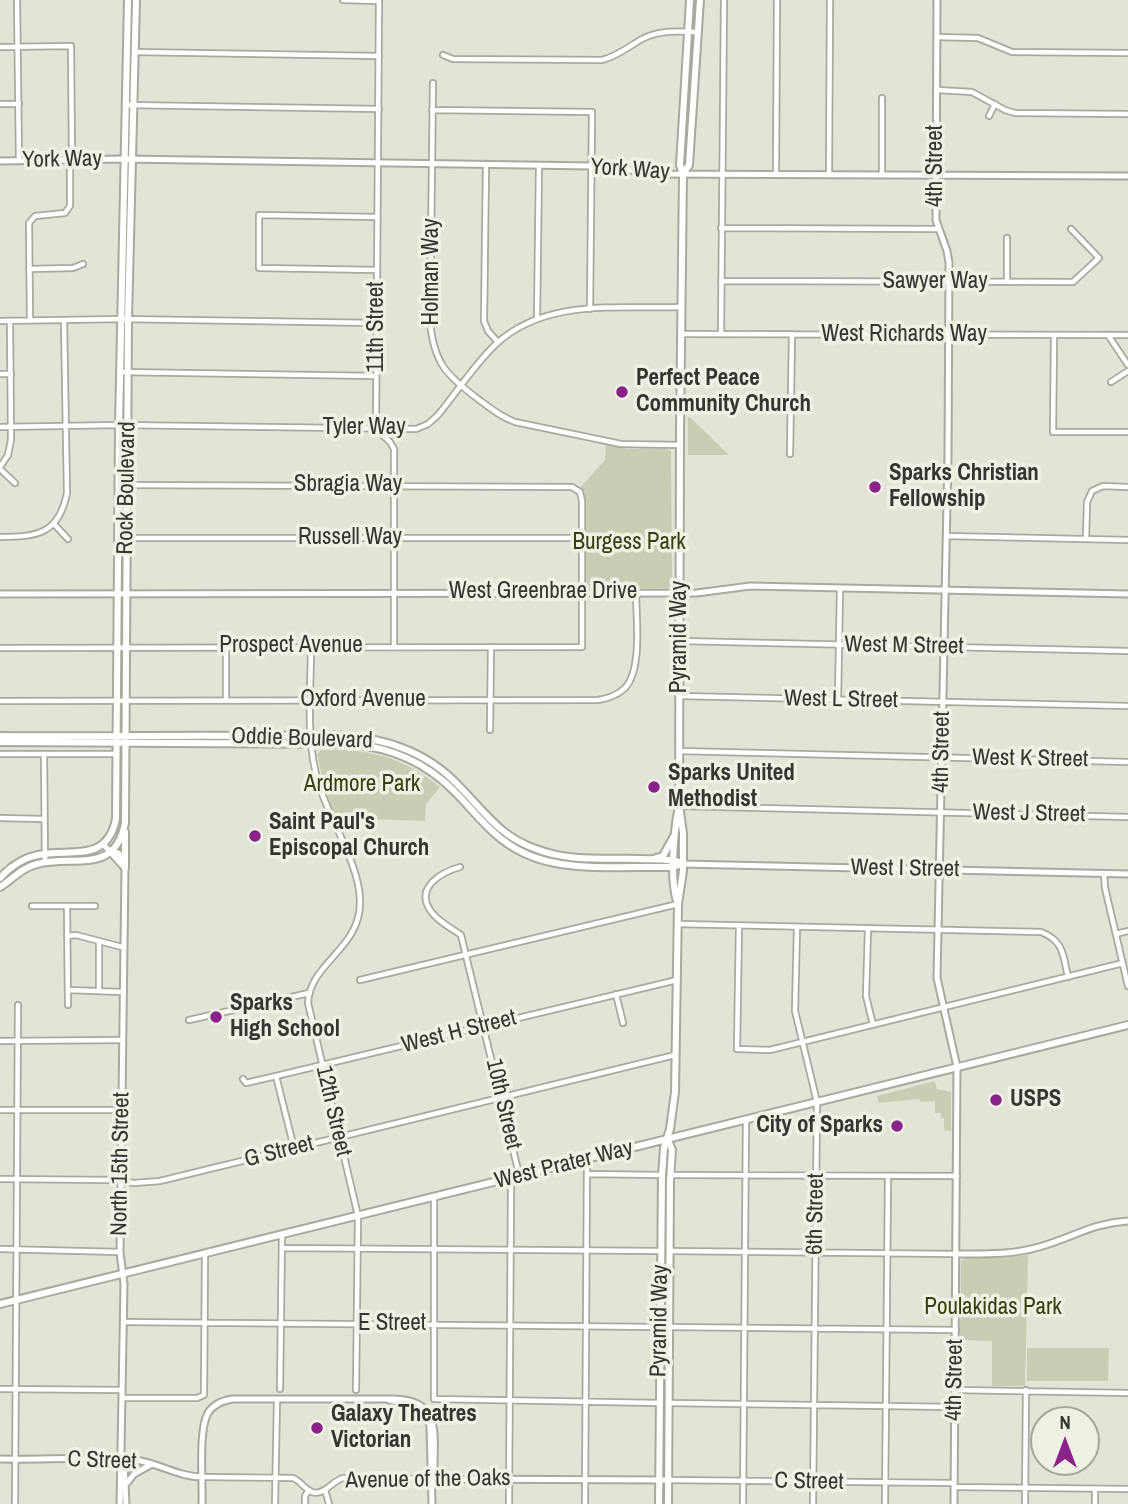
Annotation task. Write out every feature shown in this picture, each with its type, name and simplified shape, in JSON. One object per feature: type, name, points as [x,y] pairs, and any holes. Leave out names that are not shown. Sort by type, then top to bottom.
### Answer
[{"type":"main road","name":"Rock Boulevard","points":[[124,319],[132,159],[128,0]]},
{"type":"main road","name":"Rock Boulevard","points":[[111,851],[119,840],[125,822],[125,699],[122,647],[123,485],[127,426],[124,372],[124,159],[135,52],[136,0]]},
{"type":"main road","name":"Pyramid Way","points":[[667,1504],[663,1480],[660,1403],[662,1175],[675,1092],[676,1055],[678,904],[674,886],[679,806],[683,174],[680,165],[690,0]]},
{"type":"main road","name":"Pyramid Way","points":[[683,174],[689,165],[700,0]]},
{"type":"main road","name":"Rock Boulevard","points":[[123,485],[119,425],[124,372]]},
{"type":"main road","name":"Rock Boulevard","points":[[103,844],[113,830],[116,819],[117,699],[122,647]]},
{"type":"main road","name":"Oddie Boulevard","points":[[0,736],[374,739],[421,756],[452,779],[494,825],[535,849],[573,858],[653,859],[675,864]]},
{"type":"main road","name":"Oddie Boulevard","points":[[0,742],[117,739]]},
{"type":"main road","name":"Oddie Boulevard","points":[[311,740],[373,747],[417,763],[445,782],[498,838],[534,858],[570,865],[683,864]]},
{"type":"main road","name":"Pyramid Way","points":[[678,904],[683,864],[683,833],[679,806]]},
{"type":"main road","points":[[125,822],[125,869]]},
{"type":"main road","points":[[653,859],[665,853],[676,832]]},
{"type":"main road","points":[[0,878],[18,863],[81,853],[103,844]]},
{"type":"main road","points":[[0,887],[21,870],[44,858],[87,862],[111,851]]},
{"type":"main road","name":"West Prater Way","points":[[0,1304],[1128,1025]]},
{"type":"main road","name":"Pyramid Way","points":[[659,1504],[668,1403],[672,1150],[668,1140]]},
{"type":"street","points":[[17,0],[19,160]]},
{"type":"street","points":[[343,0],[379,0]]},
{"type":"street","name":"11th Street","points":[[376,429],[379,0]]},
{"type":"street","points":[[721,334],[724,0]]},
{"type":"street","points":[[776,174],[777,0]]},
{"type":"street","points":[[829,174],[830,0]]},
{"type":"street","name":"4th Street","points":[[937,0],[936,220],[947,251],[949,282],[947,536],[937,978],[957,1067],[954,1504]]},
{"type":"street","points":[[443,55],[458,59],[602,60],[618,55],[650,36],[668,32],[699,32]]},
{"type":"street","points":[[937,37],[985,39],[1012,52],[1128,53]]},
{"type":"street","points":[[0,47],[71,46],[71,206],[62,214],[35,216],[29,223],[30,320]]},
{"type":"street","points":[[135,52],[379,56]]},
{"type":"street","name":"Holman Way","points":[[433,83],[431,333],[441,366],[461,386],[500,416],[521,424],[628,444],[680,444]]},
{"type":"street","points":[[937,90],[972,92],[1015,113],[1128,114]]},
{"type":"street","points":[[882,174],[883,98]]},
{"type":"street","points":[[0,104],[19,104]]},
{"type":"street","points":[[989,116],[995,104]]},
{"type":"street","points":[[130,105],[379,109]]},
{"type":"street","points":[[432,110],[592,112],[590,309]]},
{"type":"street","name":"York Way","points":[[0,161],[132,159],[592,166],[654,174],[1128,176]]},
{"type":"street","points":[[486,164],[485,321],[488,331],[498,342]]},
{"type":"street","points":[[537,318],[539,166]]},
{"type":"street","points":[[377,270],[259,268],[259,215],[378,217]]},
{"type":"street","points":[[722,228],[938,229]]},
{"type":"street","name":"Sawyer Way","points":[[721,281],[1076,281],[1099,258],[1071,229]]},
{"type":"street","points":[[1007,238],[1007,282]]},
{"type":"street","points":[[29,269],[73,268],[83,264]]},
{"type":"street","name":"Tyler Way","points":[[0,427],[119,425],[416,429],[435,422],[498,342],[537,318],[565,311],[590,309],[681,307]]},
{"type":"street","points":[[0,321],[124,319],[377,323]]},
{"type":"street","points":[[0,537],[40,534],[54,524],[64,510],[67,493],[64,320]]},
{"type":"street","points":[[10,321],[10,448],[0,468],[15,483]]},
{"type":"street","name":"West Richards Way","points":[[681,334],[1128,335]]},
{"type":"street","points":[[790,454],[792,334]]},
{"type":"street","points":[[1054,335],[1053,432],[1128,432]]},
{"type":"street","points":[[1108,335],[1128,365]]},
{"type":"street","points":[[1111,382],[1128,371]]},
{"type":"street","points":[[124,372],[376,376]]},
{"type":"street","points":[[0,374],[11,374]]},
{"type":"street","points":[[376,429],[392,445],[394,646]]},
{"type":"street","name":"Sbragia Way","points":[[123,485],[567,485],[577,490],[582,501],[582,538]]},
{"type":"street","points":[[1086,539],[1087,502],[1092,491],[1103,486],[1128,487]]},
{"type":"street","points":[[54,524],[68,539]]},
{"type":"street","points":[[947,536],[1128,540]]},
{"type":"street","name":"Russell Way","points":[[122,538],[582,538]]},
{"type":"street","points":[[582,538],[582,593]]},
{"type":"street","name":"West Greenbrae Drive","points":[[0,594],[680,593],[750,586],[1128,594]]},
{"type":"street","points":[[838,700],[840,588]]},
{"type":"street","name":"Oxford Avenue","points":[[0,701],[491,700],[612,697],[625,689],[633,677],[636,592]]},
{"type":"street","name":"Prospect Avenue","points":[[0,648],[582,646],[582,593]]},
{"type":"street","name":"West M Street","points":[[680,641],[1128,651]]},
{"type":"street","points":[[226,646],[226,699]]},
{"type":"street","points":[[189,1020],[309,993],[315,979],[352,935],[358,921],[360,905],[356,879],[319,787],[311,740],[311,646]]},
{"type":"street","points":[[490,730],[491,646]]},
{"type":"street","name":"West L Street","points":[[680,696],[1128,706]]},
{"type":"street","name":"West K Street","points":[[679,751],[1128,762]]},
{"type":"street","points":[[0,754],[117,754]]},
{"type":"street","points":[[44,754],[44,858]]},
{"type":"street","name":"West J Street","points":[[679,806],[1128,817]]},
{"type":"street","points":[[0,818],[43,819]]},
{"type":"street","points":[[103,844],[125,869]]},
{"type":"street","name":"West I Street","points":[[683,864],[1128,874]]},
{"type":"street","name":"10th Street","points":[[460,867],[445,871],[437,877],[427,891],[426,898],[433,914],[461,934],[518,1170],[511,1186],[509,1504]]},
{"type":"street","name":"North 15th Street","points":[[123,1504],[124,1322],[120,1252],[125,869]]},
{"type":"street","points":[[1104,873],[1105,888],[1128,986]]},
{"type":"street","points":[[360,980],[678,904]]},
{"type":"street","points":[[32,906],[95,906]]},
{"type":"street","points":[[67,906],[68,1005]]},
{"type":"street","points":[[678,925],[1041,932],[1054,937],[1061,948],[1068,976]]},
{"type":"street","points":[[739,926],[737,1049],[769,1050],[1123,963]]},
{"type":"street","name":"6th Street","points":[[797,927],[795,1011],[817,1101],[813,1504]]},
{"type":"street","points":[[867,929],[866,996],[873,1025]]},
{"type":"street","points":[[1116,934],[1128,931]]},
{"type":"street","points":[[67,936],[122,947]]},
{"type":"street","points":[[99,941],[99,989]]},
{"type":"street","name":"West H Street","points":[[243,1079],[246,1083],[322,1066],[677,980]]},
{"type":"street","points":[[68,989],[122,992]]},
{"type":"street","name":"12th Street","points":[[309,993],[309,1011],[358,1216],[356,1390]]},
{"type":"street","points":[[616,994],[623,1023]]},
{"type":"street","points":[[15,1504],[18,1005]]},
{"type":"street","points":[[0,1041],[122,1040]]},
{"type":"street","name":"G Street","points":[[0,1179],[142,1183],[160,1181],[676,1055]]},
{"type":"street","points":[[276,1076],[295,1148]]},
{"type":"street","points":[[0,1110],[121,1110]]},
{"type":"street","points":[[743,1504],[746,1120]]},
{"type":"street","points":[[585,1504],[587,1160]]},
{"type":"street","points":[[588,1174],[662,1175]]},
{"type":"street","points":[[671,1175],[957,1176]]},
{"type":"street","points":[[885,1504],[888,1177]]},
{"type":"street","points":[[434,1197],[434,1399],[660,1403]]},
{"type":"street","points":[[670,1251],[1002,1254],[1025,1251],[1090,1227],[1128,1221]]},
{"type":"street","points":[[280,1390],[282,1235]]},
{"type":"street","points":[[282,1248],[661,1251]]},
{"type":"street","points":[[0,1249],[120,1252]]},
{"type":"street","points":[[123,1398],[203,1397],[205,1254]]},
{"type":"street","name":"E Street","points":[[124,1322],[660,1327]]},
{"type":"street","points":[[669,1327],[956,1330]]},
{"type":"street","points":[[0,1389],[123,1390]]},
{"type":"street","points":[[955,1390],[1128,1393]]},
{"type":"street","points":[[1025,1504],[1026,1390]]},
{"type":"street","points":[[202,1504],[203,1427],[206,1415],[221,1402],[232,1399],[389,1400],[414,1405],[427,1417],[430,1426],[432,1504]]},
{"type":"street","points":[[275,1504],[277,1399]]},
{"type":"street","points":[[668,1403],[955,1407]]},
{"type":"street","name":"C Street","points":[[0,1460],[123,1460],[152,1464],[181,1475],[203,1477]]},
{"type":"street","name":"North 15th Street","points":[[123,1460],[126,1486],[123,1504]]},
{"type":"street","points":[[126,1486],[134,1474],[152,1464]]},
{"type":"street","name":"Avenue of the Oaks","points":[[203,1477],[296,1478],[309,1490],[319,1492],[325,1490],[333,1481],[343,1478],[432,1476],[663,1480]]},
{"type":"street","name":"C Street","points":[[663,1480],[885,1482],[1128,1489]]},
{"type":"street","points":[[1095,1489],[1095,1504]]},
{"type":"street","points":[[305,1504],[305,1496],[309,1490]]},
{"type":"street","points":[[325,1490],[328,1504]]},
{"type":"green space","points":[[688,417],[692,419],[729,455],[688,455]]},
{"type":"green space","name":"Burgess Park","points":[[606,444],[628,449],[666,448],[671,451],[672,588],[591,589],[585,585],[585,501],[580,488],[605,460]]},
{"type":"green space","name":"Ardmore Park","points":[[321,750],[354,751],[384,756],[426,777],[440,787],[426,804],[425,821],[370,819],[344,831],[341,829],[325,790],[317,754]]},
{"type":"green space","points":[[935,1081],[937,1089],[951,1092],[951,1131],[944,1130],[944,1118],[941,1118],[941,1113],[935,1113],[935,1101],[921,1102],[919,1099],[879,1103],[877,1096]]},
{"type":"green space","name":"Poulakidas Park","points":[[1028,1255],[1025,1386],[992,1386],[992,1341],[960,1340],[961,1261],[966,1258]]},
{"type":"green space","points":[[1027,1348],[1109,1348],[1108,1381],[1027,1381]]},
{"type":"place","name":"Perfect Peace Community Church","points":[[622,392]]},
{"type":"place","name":"Sparks Christian Fellowship","points":[[875,487]]},
{"type":"place","name":"Sparks United Methodist","points":[[654,787]]},
{"type":"place","name":"Saint Paul's Episcopal Church","points":[[255,836]]},
{"type":"place","name":"Sparks High School","points":[[216,1017]]},
{"type":"place","name":"USPS","points":[[996,1100]]},
{"type":"place","name":"City of Sparks","points":[[897,1126]]},
{"type":"place","name":"Galaxy Theatres Victorian","points":[[317,1428]]}]
